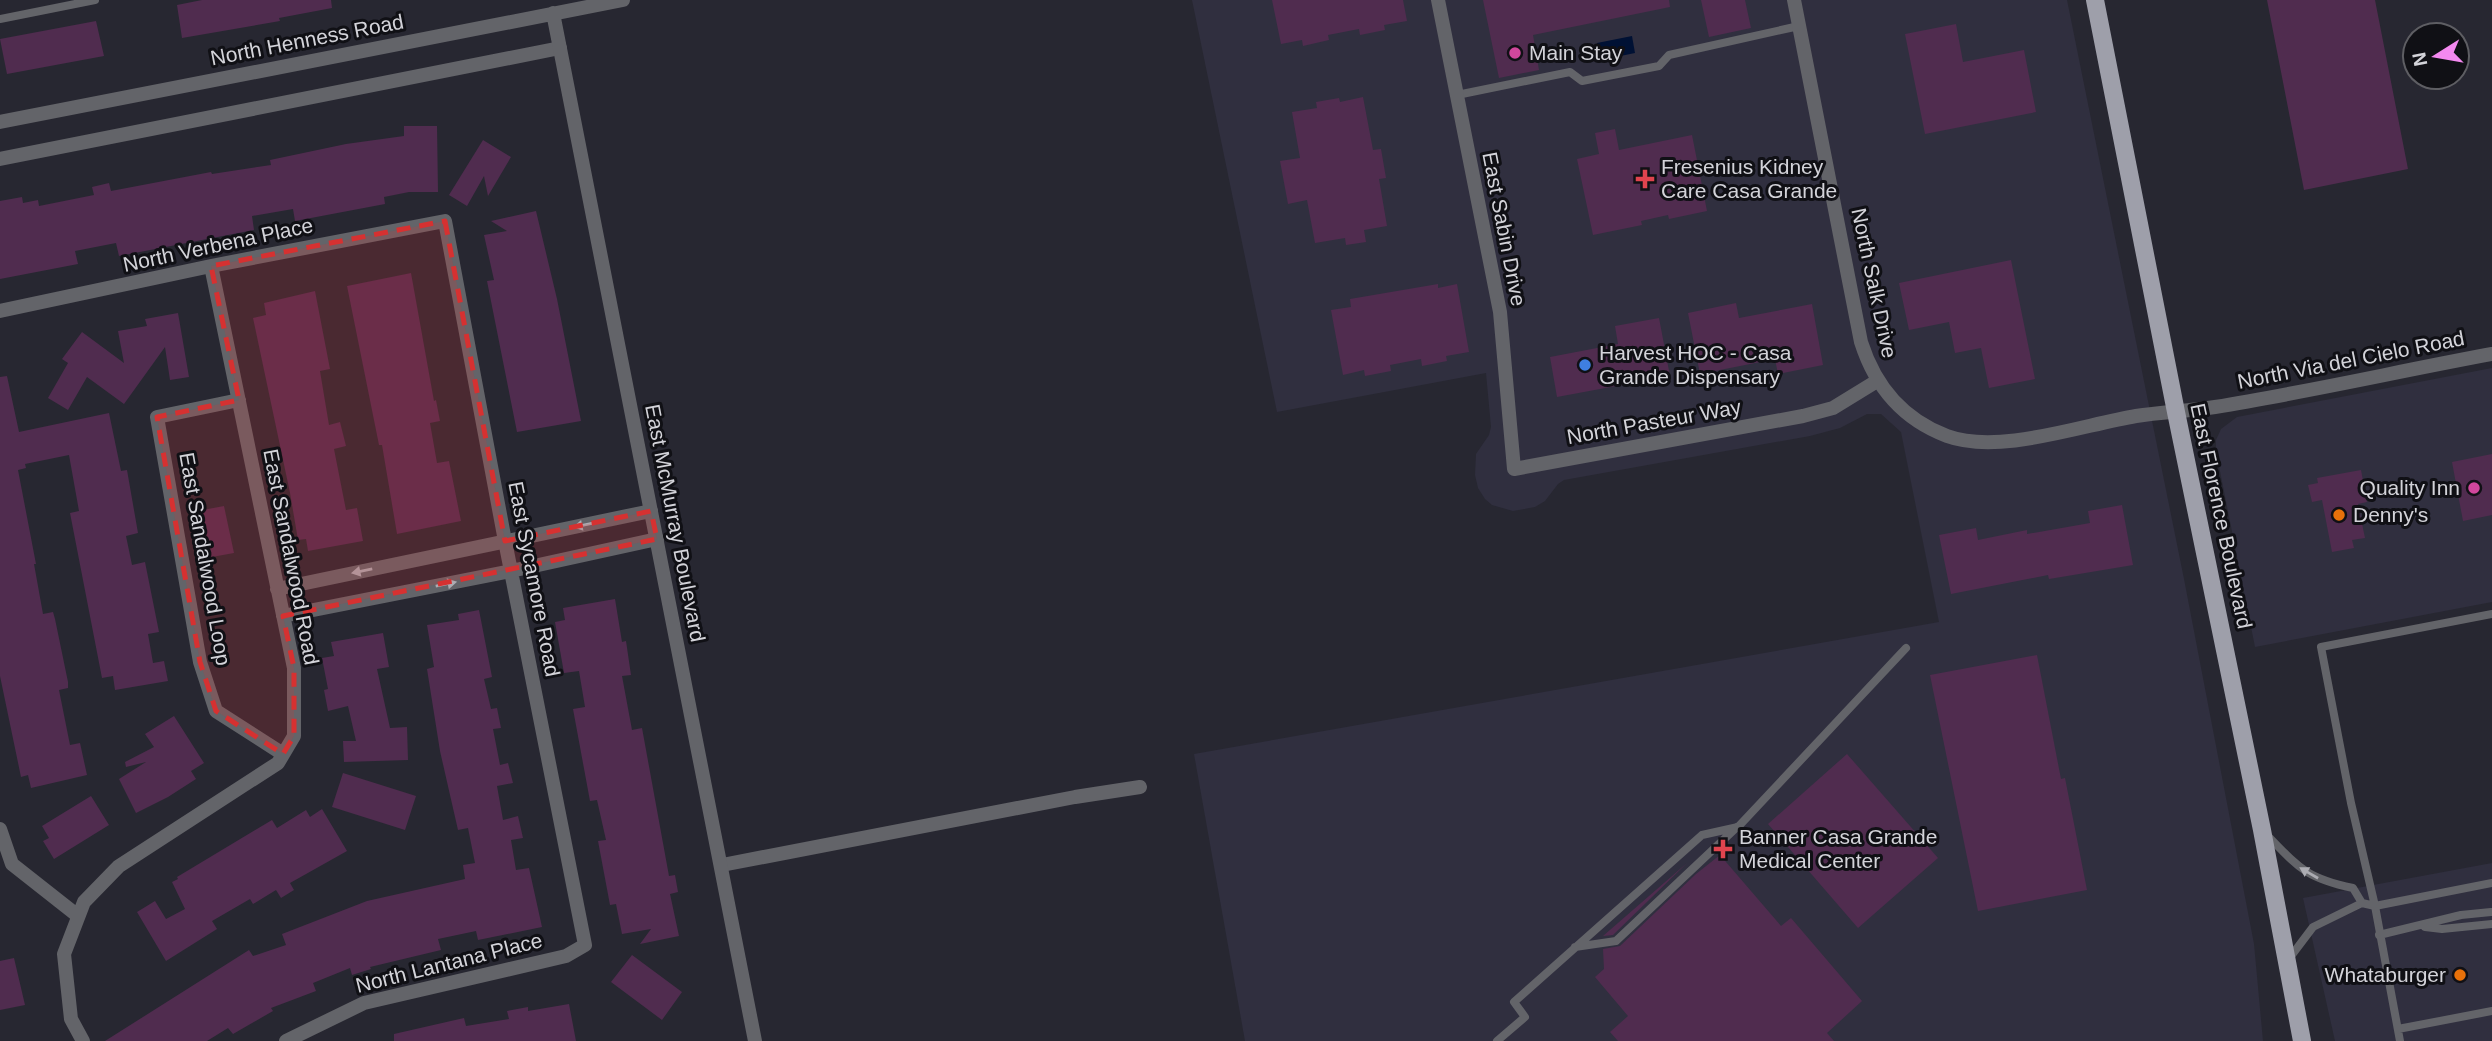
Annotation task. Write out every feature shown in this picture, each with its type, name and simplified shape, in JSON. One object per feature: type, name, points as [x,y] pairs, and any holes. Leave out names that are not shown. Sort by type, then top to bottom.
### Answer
[{"type":"main road","name":"East Florence Boulevard","points":[[2095,0],[2302,1041]]},
{"type":"street","name":"North Henness Road","points":[[0,122],[552,7],[623,0]]},
{"type":"street","name":"East Sabin Drive","points":[[1438,0],[1500,312],[1514,468]]},
{"type":"street","name":"North Salk Drive","points":[[1794,0],[1861,342],[1877,382],[1897,404],[1920,423],[1948,436],[1975,442],[2009,441],[2139,416],[2176,412]]},
{"type":"street","name":"East McMurray Boulevard","points":[[552,7],[755,1041]]},
{"type":"street","points":[[0,159],[561,48]]},
{"type":"street","name":"North Verbena Place","points":[[0,311],[211,266],[446,221]]},
{"type":"street","name":"East Sycamore Road","points":[[446,221],[505,541],[585,945]]},
{"type":"street","name":"East Sandalwood Road","points":[[83,1041],[71,1019],[64,954],[83,902],[119,866],[278,763],[294,736],[294,668],[211,266]]},
{"type":"street","name":"North Via del Cielo Road","points":[[2176,412],[2492,354]]},
{"type":"street","name":"North Pasteur Way","points":[[1514,468],[1803,416],[1833,408],[1877,382]]},
{"type":"street","name":"East Sandalwood Loop","points":[[239,400],[158,416],[200,662],[216,711],[283,754]]},
{"type":"street","points":[[277,589],[651,511]]},
{"type":"street","points":[[283,615],[511,571],[657,539]]},
{"type":"street","points":[[722,865],[1140,787]]},
{"type":"street","points":[[0,829],[12,864],[78,916]]},
{"type":"street","name":"North Lantana Place","points":[[286,1041],[364,1003],[566,956],[585,945]]},
{"type":"lane","points":[[0,19],[53,4],[95,0]]},
{"type":"lane","points":[[1457,95],[1570,72],[1582,81],[1659,66],[1668,55],[1798,26]]},
{"type":"lane","points":[[2400,1041],[2321,647],[2492,614]]},
{"type":"lane","points":[[1576,947],[1616,941],[1738,827],[1906,648]]},
{"type":"lane","points":[[1497,1041],[1525,1017],[1514,1002],[1702,835],[1738,827]]},
{"type":"lane","points":[[2262,830],[2302,871],[2327,883],[2353,888],[2362,903]]},
{"type":"lane","points":[[2286,963],[2313,927],[2362,903],[2375,906],[2492,883]]},
{"type":"lane","points":[[2379,935],[2461,915],[2491,912]]},
{"type":"lane","points":[[2418,926],[2442,929],[2492,924]]},
{"type":"lane","points":[[2398,1029],[2492,1011]]},
{"type":"highlighted area","points":[[445,221],[505,541],[651,511],[657,539],[283,616],[294,668],[294,736],[283,754],[216,711],[200,662],[157,417],[239,400],[211,266]]},
{"type":"shaded area","points":[[1192,0],[2067,0],[2184,579],[2254,944],[2263,1041],[1245,1041],[1194,754],[1939,622],[1901,432],[1881,414],[1867,414],[1840,428],[1810,436],[1564,480],[1545,501],[1535,507],[1513,511],[1492,505],[1485,499],[1478,488],[1475,475],[1476,454],[1489,435],[1491,427],[1486,373],[1277,412]]},
{"type":"shaded area","points":[[2492,368],[2492,602],[2255,647],[2216,451],[2216,440],[2221,429],[2237,417]]},
{"type":"shaded area","points":[[2492,863],[2492,1041],[2335,1041],[2303,898]]},
{"type":"water","points":[[1632,36],[1635,53],[1601,60],[1597,43]]},
{"type":"building","points":[[202,0],[331,0],[332,8],[279,18],[280,21],[182,38],[177,5]]},
{"type":"building","points":[[1272,0],[1403,0],[1407,21],[1384,25],[1385,30],[1360,35],[1359,29],[1328,35],[1329,40],[1303,46],[1302,40],[1281,44]]},
{"type":"building","name":"Main Stay","points":[[1483,0],[1669,0],[1670,7],[1533,35],[1539,70],[1499,78]]},
{"type":"building","points":[[1701,0],[1745,0],[1751,28],[1709,37]]},
{"type":"building","points":[[2267,0],[2375,0],[2408,169],[2304,190]]},
{"type":"building","points":[[96,21],[104,56],[7,74],[0,39]]},
{"type":"building","points":[[1956,24],[1963,62],[2024,50],[2036,112],[1925,134],[1905,34]]},
{"type":"building","points":[[1363,97],[1373,150],[1381,149],[1386,178],[1379,179],[1387,226],[1364,230],[1366,242],[1346,245],[1345,238],[1315,243],[1307,200],[1288,204],[1280,161],[1300,158],[1292,112],[1317,108],[1316,102],[1339,98],[1340,102]]},
{"type":"building","points":[[404,126],[437,126],[438,192],[409,192],[384,197],[385,204],[295,221],[293,209],[252,216],[254,230],[119,256],[116,243],[75,251],[78,264],[0,279],[0,201],[22,197],[23,203],[38,200],[39,206],[94,195],[92,187],[109,183],[111,191],[211,172],[212,174],[271,165],[270,160],[346,144],[404,136]]},
{"type":"building","points":[[1615,129],[1619,150],[1692,135],[1707,211],[1669,219],[1668,215],[1641,221],[1642,225],[1593,235],[1577,159],[1599,154],[1595,133]]},
{"type":"building","points":[[483,140],[511,157],[488,196],[484,176],[467,206],[449,195]]},
{"type":"building","points":[[536,211],[581,421],[517,432],[487,281],[494,280],[484,235],[507,231],[491,221]]},
{"type":"building","points":[[2011,260],[2035,379],[1989,388],[1981,348],[1955,353],[1949,322],[1909,330],[1899,283]]},
{"type":"building","points":[[411,273],[440,421],[430,423],[437,463],[449,461],[461,521],[397,534],[382,445],[379,445],[347,286]]},
{"type":"building","points":[[1438,284],[1438,288],[1457,284],[1469,352],[1446,356],[1447,361],[1422,366],[1421,359],[1390,365],[1391,371],[1365,376],[1364,370],[1343,375],[1331,310],[1351,307],[1350,299]]},
{"type":"building","points":[[315,291],[330,369],[320,371],[329,425],[340,422],[346,446],[334,449],[346,510],[357,508],[363,541],[308,551],[306,539],[298,540],[253,318],[266,315],[264,303]]},
{"type":"building","points":[[1736,303],[1739,318],[1812,304],[1823,365],[1778,374],[1775,359],[1700,374],[1688,313]]},
{"type":"building","points":[[178,313],[189,377],[170,380],[165,347],[124,404],[87,377],[68,410],[48,398],[68,363],[62,359],[82,332],[124,363],[118,331],[147,326],[145,319]]},
{"type":"building","points":[[1659,318],[1670,376],[1557,397],[1550,357],[1618,344],[1615,326]]},
{"type":"building","points":[[7,376],[19,432],[109,413],[121,471],[127,470],[138,533],[126,536],[132,565],[145,562],[159,632],[148,634],[153,663],[164,661],[168,681],[115,690],[113,676],[102,678],[70,513],[79,511],[69,455],[25,464],[26,468],[18,470],[43,614],[53,612],[55,619],[68,682],[68,688],[59,690],[70,745],[80,743],[87,775],[31,788],[28,775],[21,777],[0,676],[0,377]]},
{"type":"building","name":"Quality Inn","points":[[2492,454],[2492,515],[2463,521],[2452,462]]},
{"type":"building","name":"Denny's","points":[[2361,470],[2367,502],[2358,504],[2365,538],[2352,540],[2354,548],[2332,552],[2322,500],[2312,502],[2308,485],[2318,483],[2317,478]]},
{"type":"building","points":[[2122,505],[2133,565],[2049,579],[2048,575],[1951,594],[1939,535],[1976,528],[1978,540],[2027,530],[2027,534],[2090,523],[2088,511]]},
{"type":"building","points":[[224,506],[234,553],[201,559],[192,512]]},
{"type":"building","points":[[615,599],[622,642],[626,641],[631,675],[622,676],[632,730],[642,728],[669,876],[675,875],[678,892],[670,894],[679,936],[640,944],[651,929],[622,934],[616,904],[610,905],[598,841],[606,840],[597,800],[590,801],[573,709],[585,707],[579,671],[564,673],[555,622],[565,620],[563,608]]},
{"type":"building","points":[[479,610],[492,677],[484,679],[491,709],[497,708],[501,728],[493,729],[500,765],[508,763],[513,783],[497,786],[503,820],[518,816],[523,838],[511,840],[516,870],[529,868],[542,927],[478,940],[476,931],[438,939],[441,950],[370,967],[371,969],[352,975],[350,968],[313,983],[316,991],[271,1008],[273,1011],[233,1034],[228,1028],[207,1041],[105,1041],[249,950],[253,956],[286,945],[282,934],[367,901],[465,879],[463,865],[475,863],[468,828],[458,830],[440,751],[427,669],[434,667],[427,625],[459,620],[458,614]]},
{"type":"building","points":[[383,633],[389,667],[377,669],[390,728],[407,727],[408,760],[344,762],[343,741],[356,741],[348,706],[328,711],[324,690],[328,689],[322,658],[334,656],[331,642]]},
{"type":"building","points":[[2037,655],[2061,779],[2065,778],[2087,890],[1978,911],[1930,675]]},
{"type":"building","points":[[174,716],[204,763],[191,771],[196,779],[136,813],[119,779],[146,762],[126,767],[125,762],[154,747],[145,734]]},
{"type":"building","points":[[1847,754],[1938,858],[1858,928],[1768,824]]},
{"type":"building","points":[[343,773],[416,796],[405,830],[332,807]]},
{"type":"building","points":[[91,796],[109,825],[54,859],[43,841],[49,838],[42,826]]},
{"type":"building","points":[[322,809],[347,851],[290,883],[294,890],[281,898],[276,890],[253,904],[250,899],[212,921],[217,929],[166,961],[137,912],[155,901],[166,919],[185,909],[172,882],[178,879],[177,877],[272,820],[277,828],[306,810],[310,817]]},
{"type":"building","points":[[1720,855],[1781,926],[1791,918],[1862,1001],[1827,1033],[1834,1041],[1618,1041],[1610,1032],[1628,1016],[1595,977],[1604,969],[1603,949],[1620,946],[1696,874]]},
{"type":"building","points":[[1687,863],[1613,935],[1603,936]]},
{"type":"building","points":[[632,955],[682,992],[662,1020],[611,982]]},
{"type":"building","points":[[14,958],[25,1005],[0,1010],[0,961]]},
{"type":"building","points":[[569,1004],[576,1041],[394,1041],[394,1034],[464,1018],[466,1026],[509,1019],[507,1011],[528,1007],[528,1011]]},
{"type":"place","name":"Main Stay","points":[[1515,53]]},
{"type":"place","name":"Fresenius Kidney Care Casa Grande","points":[[1645,179]]},
{"type":"place","name":"Harvest HOC - Casa Grande Dispensary","points":[[1585,365]]},
{"type":"place","name":"Quality Inn","points":[[2474,488]]},
{"type":"place","name":"Denny's","points":[[2339,515]]},
{"type":"place","name":"Banner Casa Grande Medical Center","points":[[1723,849]]},
{"type":"place","name":"Whataburger","points":[[2460,975]]}]
